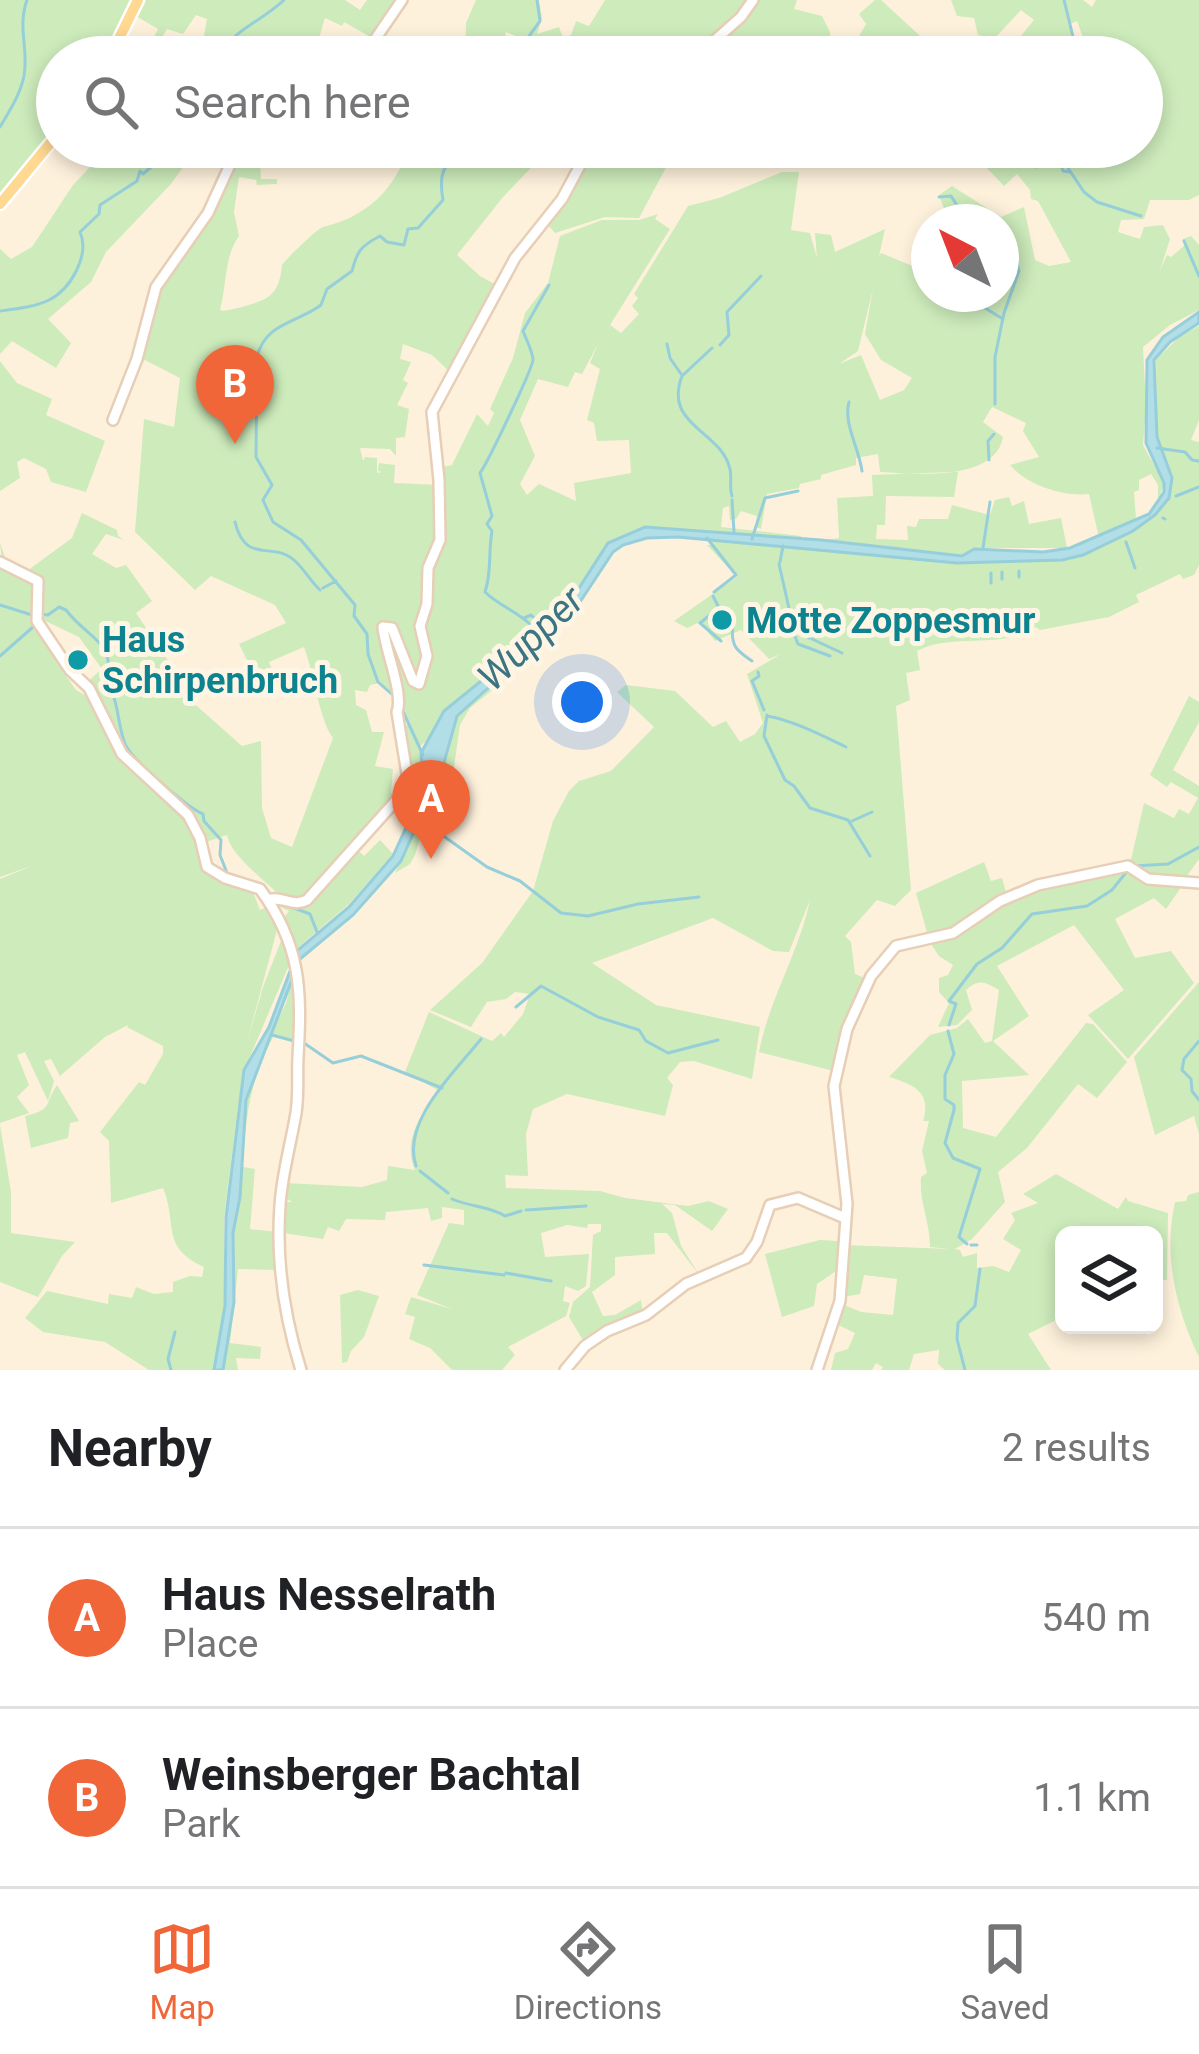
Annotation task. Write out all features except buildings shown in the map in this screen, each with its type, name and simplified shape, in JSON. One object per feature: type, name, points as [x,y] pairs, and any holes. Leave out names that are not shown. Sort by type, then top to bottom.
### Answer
[{"type":"main road","points":[[120,36],[138,0]]},
{"type":"main road","points":[[0,204],[36,160]]},
{"type":"street","points":[[377,36],[402,0]]},
{"type":"street","points":[[719,36],[753,0]]},
{"type":"street","points":[[113,420],[137,359],[156,287],[208,213],[229,168]]},
{"type":"street","points":[[272,899],[308,900],[410,784],[382,630],[386,625],[392,628],[413,681],[419,684],[427,658],[420,628],[427,604],[428,570],[440,540],[432,412],[514,258],[545,223],[578,168]]},
{"type":"street","points":[[0,562],[38,581],[37,622],[68,668],[89,688],[122,754],[188,815],[207,866],[272,899],[288,938],[300,981],[298,1092],[280,1221],[284,1304],[300,1368]]},
{"type":"street","points":[[817,1370],[839,1301],[845,1218],[845,1176],[835,1107],[838,1063],[865,987],[896,946],[952,933],[992,905],[1038,885],[1128,866],[1157,881],[1199,883]]},
{"type":"street","points":[[565,1370],[585,1346],[607,1331],[646,1316],[686,1284],[746,1258],[770,1204],[798,1198],[845,1218]]},
{"type":"green space","points":[[0,0],[133,0],[115,36],[36,36],[36,155],[0,199]]},
{"type":"green space","points":[[142,0],[345,0],[360,10],[367,0],[400,0],[376,36],[325,18],[320,36],[204,36],[207,19],[196,15],[183,34],[167,29],[163,36],[154,36],[158,29],[134,15]]},
{"type":"green space","points":[[476,0],[539,0],[542,18],[537,34],[559,27],[562,36],[506,32],[505,36],[466,36]]},
{"type":"green space","points":[[605,0],[752,0],[715,36],[568,36],[576,21],[589,26]]},
{"type":"green space","points":[[755,0],[797,0],[794,9],[822,16],[830,36],[719,36]]},
{"type":"green space","points":[[881,0],[920,36],[859,36],[866,24],[859,14]]},
{"type":"green space","points":[[951,0],[1083,0],[1092,7],[1096,0],[1199,0],[1199,195],[1189,200],[1150,200],[1144,219],[1121,220],[1118,232],[1140,239],[1144,227],[1163,225],[1170,239],[1160,270],[1167,255],[1171,257],[1185,245],[1183,239],[1191,236],[1199,245],[1199,310],[1143,347],[1143,445],[1164,483],[1158,502],[1158,485],[1151,474],[1139,480],[1139,490],[1134,492],[1136,520],[1099,538],[1089,494],[1046,488],[1010,465],[1039,457],[1023,431],[1026,423],[992,407],[983,422],[1003,437],[997,452],[970,468],[933,474],[880,472],[878,454],[856,458],[856,465],[821,475],[799,488],[767,494],[761,529],[756,527],[757,516],[741,511],[730,520],[729,506],[723,508],[721,527],[801,536],[801,540],[660,527],[634,530],[608,543],[579,588],[445,711],[434,735],[420,746],[420,763],[411,766],[402,731],[408,724],[397,698],[380,683],[370,685],[367,692],[355,690],[356,705],[366,710],[372,732],[384,732],[375,766],[393,769],[391,793],[396,797],[312,893],[292,908],[308,902],[354,847],[364,856],[380,840],[393,854],[349,904],[296,949],[283,919],[289,911],[273,903],[279,895],[241,859],[227,835],[200,844],[204,867],[234,884],[251,887],[260,910],[269,906],[278,926],[246,1046],[281,941],[292,958],[246,1066],[238,1107],[224,1218],[224,1309],[214,1370],[149,1370],[105,1342],[43,1332],[25,1318],[47,1291],[108,1304],[109,1294],[132,1298],[136,1287],[154,1294],[173,1292],[173,1282],[202,1277],[204,1267],[176,1243],[163,1188],[111,1203],[109,1141],[100,1132],[139,1082],[145,1085],[163,1046],[128,1025],[105,1037],[60,1076],[51,1059],[44,1061],[54,1081],[48,1101],[25,1052],[17,1055],[29,1085],[17,1097],[29,1113],[0,1123],[0,879],[34,865],[0,877],[0,566],[37,583],[35,627],[57,650],[60,667],[76,690],[90,698],[100,719],[104,716],[87,682],[102,669],[79,637],[39,618],[43,584],[2,562],[0,542],[7,564],[27,571],[72,538],[82,513],[117,530],[124,540],[106,534],[92,554],[116,568],[126,565],[152,601],[136,613],[186,687],[181,692],[242,746],[261,741],[262,808],[271,838],[292,847],[333,738],[304,647],[269,662],[279,688],[264,694],[239,644],[286,623],[275,605],[211,576],[195,590],[135,532],[144,419],[174,427],[180,378],[139,357],[159,283],[206,219],[230,168],[260,168],[261,179],[277,179],[277,184],[257,185],[256,180],[239,177],[234,212],[239,236],[228,262],[222,311],[269,296],[278,285],[282,265],[309,238],[376,200],[400,168],[531,168],[457,255],[498,286],[452,374],[432,355],[403,344],[400,359],[411,362],[403,380],[408,383],[397,405],[409,409],[405,437],[396,438],[396,456],[390,449],[360,448],[363,461],[377,458],[377,473],[382,472],[379,463],[395,465],[394,483],[439,485],[438,468],[452,465],[477,414],[488,426],[525,313],[548,283],[560,236],[602,220],[639,220],[658,214],[655,219],[670,229],[610,325],[621,333],[639,314],[632,306],[638,298],[634,294],[688,206],[782,172],[799,172],[791,230],[810,233],[817,258],[815,233],[831,235],[835,252],[885,229],[879,256],[911,265],[911,312],[1019,312],[1019,209],[1024,207],[1035,260],[1049,266],[1071,262],[1038,201],[1031,199],[1017,174],[1004,186],[987,168],[1163,168],[1163,36],[1082,36],[1077,21],[1070,24],[1074,36],[1021,36],[1034,20],[1021,10],[997,36],[978,35],[974,18],[957,16]],"holes":[[[873,289],[865,334],[881,360],[912,378],[904,390],[880,400],[861,355],[839,364],[858,351]],[[598,344],[590,363],[600,369],[587,420],[594,423],[597,441],[629,440],[631,473],[574,483],[576,501],[539,484],[527,495],[520,484],[535,456],[520,420],[538,379],[568,387],[575,372],[582,374]]]},
{"type":"green space","points":[[89,168],[183,168],[106,252],[91,282],[48,319],[71,343],[56,368],[12,341],[0,354],[0,249],[11,259],[32,247]]},
{"type":"green space","points":[[579,168],[666,168],[639,218],[605,217],[555,233],[546,223]]},
{"type":"green space","points":[[952,186],[980,204],[942,204],[939,195]]},
{"type":"green space","points":[[1199,326],[1199,420],[1191,440],[1199,442],[1199,565],[1194,575],[1183,579],[1180,574],[1136,595],[1139,602],[1109,617],[1036,627],[1008,638],[931,645],[917,651],[920,670],[906,673],[910,700],[896,706],[911,890],[895,906],[877,900],[845,936],[851,942],[855,974],[867,979],[834,1071],[759,1052],[810,900],[789,952],[773,951],[713,918],[592,963],[656,1005],[760,1027],[752,1079],[694,1061],[680,1062],[667,1078],[673,1085],[665,1116],[567,1094],[533,1109],[526,1134],[528,1176],[505,1175],[506,1188],[600,1191],[688,1206],[709,1201],[728,1209],[712,1231],[675,1205],[662,1204],[672,1213],[681,1246],[700,1276],[667,1233],[654,1233],[655,1254],[615,1257],[615,1275],[592,1292],[603,1316],[615,1315],[641,1300],[643,1314],[584,1342],[569,1317],[573,1302],[590,1287],[593,1235],[601,1231],[601,1224],[567,1225],[541,1233],[545,1257],[589,1254],[586,1286],[578,1291],[565,1286],[563,1301],[570,1303],[566,1316],[508,1347],[515,1355],[502,1370],[452,1370],[430,1348],[409,1339],[415,1317],[405,1314],[411,1297],[452,1309],[417,1295],[449,1223],[464,1225],[464,1210],[442,1207],[442,1218],[431,1221],[428,1208],[386,1212],[385,1220],[346,1219],[339,1231],[328,1227],[323,1239],[283,1233],[284,1202],[292,1202],[284,1197],[286,1183],[362,1187],[387,1180],[388,1166],[415,1170],[412,1138],[439,1091],[405,1072],[429,1012],[492,1041],[501,1033],[504,1037],[523,1014],[530,994],[515,992],[487,1002],[471,1027],[430,1010],[482,963],[533,891],[553,821],[569,791],[579,781],[611,771],[654,727],[617,692],[626,685],[675,691],[713,727],[726,721],[740,742],[763,723],[747,674],[781,654],[769,659],[741,630],[715,641],[700,622],[687,628],[674,621],[737,577],[707,545],[714,545],[712,541],[957,563],[1062,560],[1095,550],[1165,505],[1172,487],[1157,437],[1156,360],[1179,337]]},
{"type":"green space","points":[[0,361],[17,383],[52,399],[46,415],[105,441],[86,492],[51,482],[46,469],[24,458],[17,462],[20,478],[0,491]]},
{"type":"green space","points":[[958,472],[954,497],[886,496],[885,525],[877,525],[876,539],[908,540],[907,526],[916,527],[919,519],[948,519],[952,505],[990,515],[995,500],[1009,497],[1012,506],[1024,501],[1029,524],[1061,518],[1067,548],[974,548],[962,555],[824,540],[839,538],[837,498],[873,496],[872,475]]},
{"type":"green space","points":[[509,671],[506,679],[470,708],[460,725],[454,767],[425,821],[410,864],[395,873],[443,766],[457,716]]},
{"type":"green space","points":[[1189,696],[1199,702],[1199,722],[1173,770],[1199,786],[1199,859],[1184,880],[1148,875],[1130,864],[1144,803],[1174,818],[1179,809],[1189,814],[1198,798],[1150,775]]},
{"type":"green space","points":[[984,862],[991,881],[1002,878],[1007,896],[954,930],[928,936],[916,893]]},
{"type":"green space","points":[[1127,870],[1182,886],[1166,909],[1154,898],[1115,919],[1135,958],[1171,951],[1194,983],[1128,1059],[1088,1015],[1124,990],[1074,925],[997,966],[1029,1016],[993,1041],[1029,1075],[962,1081],[963,1128],[996,1137],[1086,1023],[1093,1024],[1127,1062],[1097,1098],[1078,1084],[1027,1148],[998,1172],[1005,1202],[972,1239],[955,1249],[963,1257],[977,1253],[977,1268],[993,1266],[1009,1272],[1021,1250],[1003,1239],[1015,1220],[1011,1213],[1038,1203],[1023,1194],[1056,1174],[1118,1209],[1126,1197],[1168,1213],[1167,1280],[1163,1280],[1163,1226],[1055,1226],[1055,1320],[1028,1334],[1051,1370],[945,1370],[938,1364],[939,1350],[914,1354],[909,1370],[881,1370],[876,1363],[872,1370],[831,1370],[835,1353],[848,1349],[855,1333],[836,1324],[842,1304],[861,1312],[893,1315],[897,1279],[864,1275],[860,1294],[843,1297],[845,1245],[950,1249],[930,1247],[921,1186],[921,1177],[927,1173],[922,1151],[929,1121],[923,1121],[923,1096],[913,1086],[889,1077],[930,1035],[957,1028],[968,1019],[985,1043],[992,1041],[999,990],[982,982],[971,986],[966,990],[972,1010],[957,1025],[938,1027],[949,1003],[939,992],[939,978],[948,975],[953,965],[929,941],[1038,887]]},
{"type":"green space","points":[[293,976],[296,1041],[273,1037],[265,1053],[250,1100],[243,1167],[255,1169],[250,1229],[278,1232],[278,1270],[238,1269],[230,1343],[261,1347],[260,1359],[236,1358],[238,1370],[223,1370],[235,1295],[233,1233],[240,1197],[244,1108]]},
{"type":"green space","points":[[1199,982],[1199,1134],[1194,1116],[1155,1135],[1134,1057]]},
{"type":"green space","points":[[57,1085],[79,1121],[70,1123],[68,1138],[31,1148],[25,1116],[44,1108]]},
{"type":"green space","points":[[0,1125],[11,1192],[11,1233],[75,1242],[38,1297],[0,1282]]},
{"type":"green space","points":[[1199,1192],[1199,1357],[1178,1301],[1170,1242],[1175,1202]]},
{"type":"green space","points":[[820,1240],[838,1241],[836,1271],[817,1284],[814,1306],[782,1317],[765,1254]]},
{"type":"green space","points":[[358,1290],[379,1296],[364,1337],[342,1363],[340,1295]]},
{"type":"water","name":"Wupper","points":[[1199,312],[1199,323],[1170,342],[1154,360],[1157,437],[1172,478],[1169,498],[1133,531],[1062,560],[957,563],[647,538],[613,552],[574,611],[457,716],[443,766],[401,861],[353,915],[300,959],[246,1100],[233,1233],[234,1302],[223,1370],[214,1370],[225,1306],[226,1217],[244,1070],[269,1027],[298,950],[349,907],[393,856],[423,791],[421,753],[444,711],[579,588],[608,543],[645,527],[962,556],[974,549],[1043,552],[1070,548],[1149,514],[1164,492],[1164,483],[1146,443],[1147,360],[1163,337]]},
{"type":"waterway","points":[[0,127],[24,76],[27,0]]},
{"type":"waterway","points":[[236,36],[284,0]]},
{"type":"waterway","points":[[529,36],[540,21],[537,0]]},
{"type":"waterway","points":[[1064,0],[1073,36]]},
{"type":"waterway","points":[[0,311],[38,304],[65,288],[82,251],[80,232],[99,214],[100,205],[150,168]]},
{"type":"waterway","points":[[395,697],[378,682],[367,634],[354,616],[355,605],[301,540],[273,522],[263,500],[272,485],[256,457],[257,357],[274,330],[321,305],[327,289],[352,271],[368,243],[380,236],[404,245],[408,229],[418,228],[443,200],[446,168]]},
{"type":"waterway","points":[[1062,168],[1070,172]]},
{"type":"waterway","points":[[1068,168],[1097,202],[1141,216]]},
{"type":"waterway","points":[[939,197],[951,196],[956,204]]},
{"type":"waterway","points":[[1184,241],[1199,276]]},
{"type":"waterway","points":[[720,345],[729,335],[727,312],[761,276]]},
{"type":"waterway","name":"Wupper","points":[[525,639],[531,625],[485,592],[492,531],[487,524],[492,516],[480,473],[531,366],[523,331],[549,285]]},
{"type":"waterway","points":[[992,312],[1003,319]]},
{"type":"waterway","points":[[995,404],[995,357],[1004,312]]},
{"type":"waterway","points":[[667,344],[681,374]]},
{"type":"waterway","points":[[712,348],[682,376],[678,393],[686,417],[725,456],[732,496]]},
{"type":"waterway","points":[[849,402],[850,427],[862,471]]},
{"type":"waterway","points":[[989,460],[988,441],[994,434]]},
{"type":"waterway","points":[[1157,448],[1185,452],[1199,461]]},
{"type":"waterway","points":[[1176,496],[1199,487]]},
{"type":"waterway","points":[[752,539],[765,498],[798,491]]},
{"type":"waterway","points":[[732,500],[734,532]]},
{"type":"waterway","points":[[983,548],[990,502]]},
{"type":"waterway","points":[[235,522],[246,544],[287,555],[320,590]]},
{"type":"waterway","points":[[707,538],[736,575],[714,592]]},
{"type":"waterway","points":[[1126,542],[1135,568]]},
{"type":"waterway","points":[[780,562],[783,546]]},
{"type":"waterway","points":[[779,564],[793,626],[809,638]]},
{"type":"waterway","points":[[1019,571],[1019,577]]},
{"type":"waterway","points":[[1002,572],[1002,579]]},
{"type":"waterway","points":[[991,573],[991,583]]},
{"type":"waterway","points":[[323,588],[336,581]]},
{"type":"waterway","points":[[713,596],[719,608],[700,623],[721,641]]},
{"type":"waterway","points":[[0,605],[32,615]]},
{"type":"waterway","points":[[41,614],[59,607],[66,610],[104,649],[106,680],[125,744],[161,782],[203,814],[221,840],[220,855],[227,873]]},
{"type":"waterway","points":[[719,608],[733,625],[736,647],[752,661]]},
{"type":"waterway","name":"Wupper","points":[[524,618],[531,615],[535,619],[533,631]]},
{"type":"waterway","points":[[0,656],[33,627]]},
{"type":"waterway","points":[[792,629],[798,644],[830,656]]},
{"type":"waterway","points":[[812,639],[842,653]]},
{"type":"waterway","points":[[758,672],[752,681],[764,710]]},
{"type":"waterway","points":[[400,705],[423,755]]},
{"type":"waterway","points":[[767,715],[764,736],[785,780],[810,808],[848,820],[870,856]]},
{"type":"waterway","points":[[767,716],[846,747]]},
{"type":"waterway","points":[[852,821],[872,812]]},
{"type":"waterway","points":[[428,825],[487,867],[520,881],[561,913],[588,916],[699,897]]},
{"type":"waterway","points":[[1134,866],[1168,864],[1199,847]]},
{"type":"waterway","points":[[949,1025],[956,1004],[949,1001],[977,964],[1002,948],[1032,914],[1087,906],[1112,890],[1128,870]]},
{"type":"waterway","points":[[286,905],[310,914],[317,932]]},
{"type":"waterway","points":[[516,1007],[541,986],[598,1017],[639,1030],[646,1041],[668,1053],[718,1040]]},
{"type":"waterway","points":[[948,1031],[954,1054],[945,1075],[945,1099],[954,1110],[945,1143],[953,1158],[980,1169],[959,1237],[967,1244]]},
{"type":"waterway","points":[[272,1035],[294,1041]]},
{"type":"waterway","points":[[416,1166],[413,1149],[423,1115],[481,1039]]},
{"type":"waterway","points":[[1199,1041],[1184,1059],[1182,1070],[1199,1100]]},
{"type":"waterway","points":[[304,1043],[333,1063],[361,1056],[442,1088]]},
{"type":"waterway","points":[[420,1171],[448,1193]]},
{"type":"waterway","points":[[452,1199],[505,1216],[521,1211]]},
{"type":"waterway","points":[[526,1210],[586,1206]]},
{"type":"waterway","points":[[971,1245],[977,1245]]},
{"type":"waterway","points":[[424,1265],[504,1275]]},
{"type":"waterway","points":[[965,1370],[958,1323],[975,1306],[980,1269]]},
{"type":"waterway","points":[[506,1273],[551,1281]]},
{"type":"waterway","points":[[171,1370],[168,1359],[175,1332]]},
{"type":"place","name":"Weinsberger Bachtal","points":[[235,444]]},
{"type":"place","name":"Motte Zoppesmur","points":[[722,620]]},
{"type":"place","name":"Haus Schirpenbruch","points":[[78,660]]},
{"type":"place","name":"Haus Nesselrath","points":[[431,859]]}]
